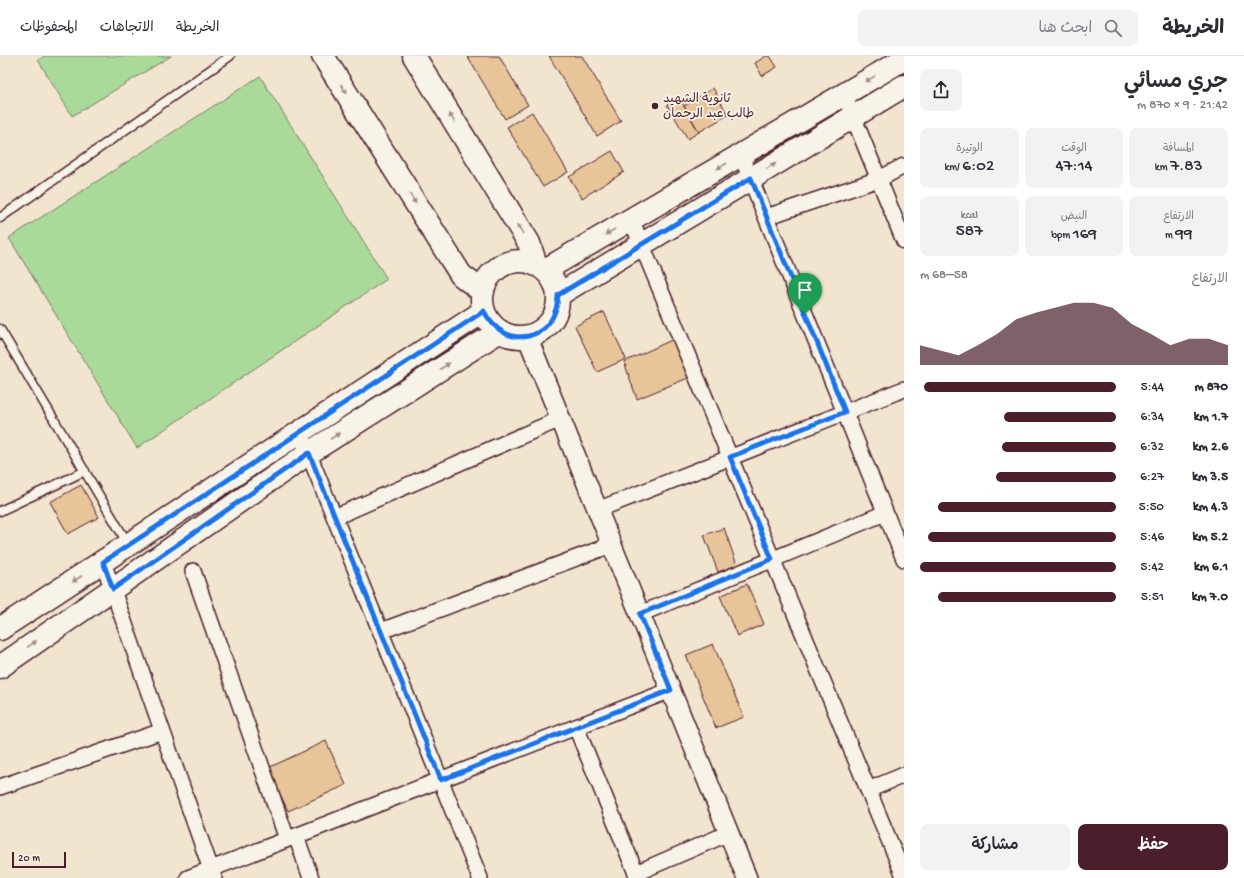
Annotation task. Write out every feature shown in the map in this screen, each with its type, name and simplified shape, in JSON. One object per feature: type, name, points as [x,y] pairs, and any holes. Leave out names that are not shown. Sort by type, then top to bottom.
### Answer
[{"type":"main road","points":[[323,56],[461,275],[483,302],[493,326],[508,335],[527,336],[536,334],[550,322],[555,313],[558,295],[551,277],[541,267],[529,243],[414,56]]},
{"type":"main road","points":[[0,629],[300,432],[483,302],[491,274],[508,263],[517,261],[541,267],[631,219],[904,59]]},
{"type":"main road","points":[[558,295],[904,86]]},
{"type":"main road","points":[[0,666],[309,453],[500,331]]},
{"type":"street","points":[[844,94],[904,240]]},
{"type":"street","points":[[741,155],[904,559]]},
{"type":"street","points":[[766,216],[879,179],[904,166]]},
{"type":"street","points":[[631,219],[904,876]]},
{"type":"street","points":[[527,336],[747,878]]},
{"type":"street","points":[[597,510],[904,389]]},
{"type":"street","points":[[335,517],[560,419]]},
{"type":"street","points":[[300,432],[480,878]]},
{"type":"street","points":[[640,614],[885,513]]},
{"type":"street","points":[[381,631],[611,545]]},
{"type":"street","points":[[103,562],[212,874]]},
{"type":"street","points":[[193,571],[292,838],[311,878]]},
{"type":"street","points":[[188,878],[212,874],[292,838],[671,690]]},
{"type":"street","points":[[576,727],[637,876],[729,833]]},
{"type":"street","points":[[0,787],[162,730]]},
{"type":"street","points":[[868,790],[904,775]]},
{"type":"lane","points":[[0,218],[230,56]]},
{"type":"lane","points":[[0,329],[128,545]]},
{"type":"lane","points":[[0,511],[85,471]]},
{"type":"green space","points":[[45,56],[171,56],[72,116],[38,60]]},
{"type":"green space","points":[[260,76],[387,279],[137,448],[9,238]]},
{"type":"building","points":[[467,56],[499,56],[528,105],[505,119]]},
{"type":"building","points":[[549,56],[582,56],[621,121],[597,136]]},
{"type":"building","points":[[766,56],[770,56],[777,67],[762,76],[755,63]]},
{"type":"building","points":[[713,88],[728,115],[699,132],[684,106]]},
{"type":"building","points":[[679,97],[699,132],[688,139],[667,105]]},
{"type":"building","points":[[532,112],[568,172],[543,187],[507,127]]},
{"type":"building","points":[[612,151],[624,172],[582,198],[569,177]]},
{"type":"building","points":[[604,312],[626,359],[597,372],[575,326]]},
{"type":"building","points":[[676,338],[693,376],[637,399],[624,362]]},
{"type":"building","points":[[81,485],[99,517],[68,534],[50,502]]},
{"type":"building","points":[[724,528],[737,565],[718,572],[704,535]]},
{"type":"building","points":[[747,584],[764,624],[737,636],[720,596]]},
{"type":"building","points":[[713,644],[744,717],[716,728],[686,655]]},
{"type":"building","points":[[326,741],[346,785],[288,811],[268,768]]},
{"type":"place","name":"ثانوية الشهيد طالب عبد الرحمان","points":[[655,106]]},
{"type":"route","points":[[751,178],[805,314],[845,412],[730,457],[772,559],[640,614],[671,690],[441,780],[309,453],[113,589],[103,562],[484,311],[493,326],[508,335],[517,337],[536,334],[544,329],[550,322],[558,304],[558,295],[751,178]]}]
